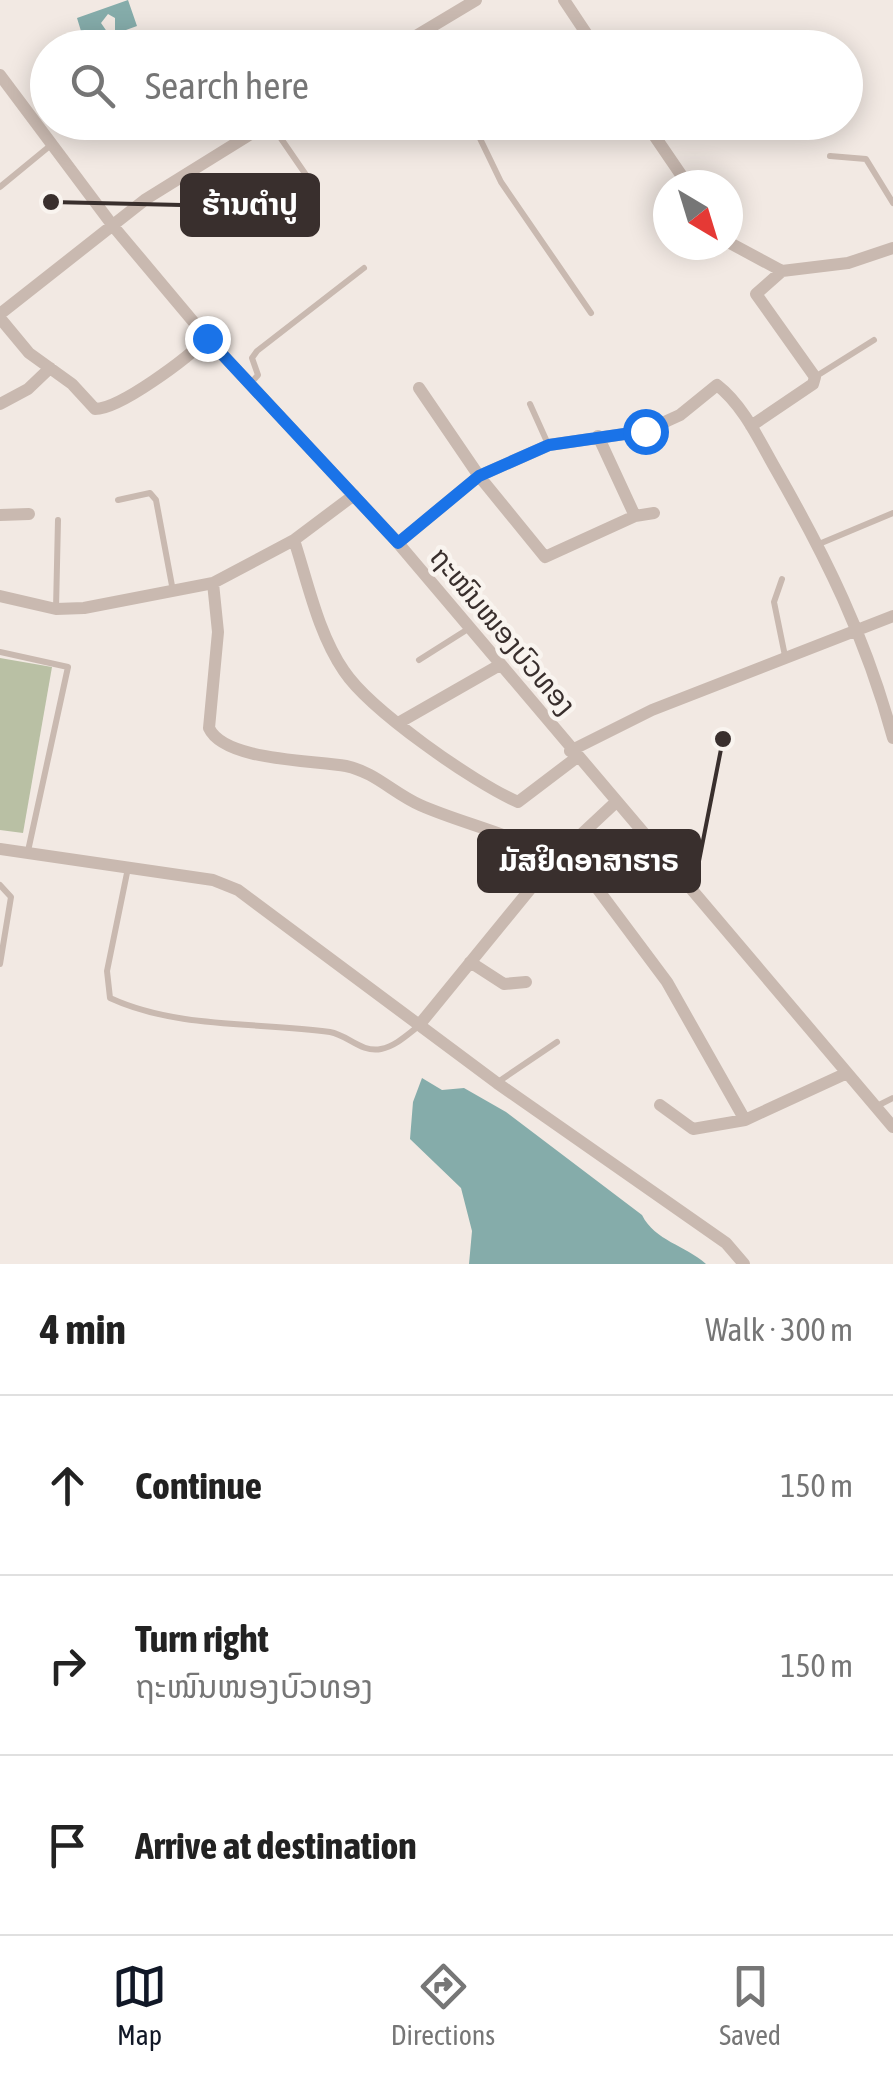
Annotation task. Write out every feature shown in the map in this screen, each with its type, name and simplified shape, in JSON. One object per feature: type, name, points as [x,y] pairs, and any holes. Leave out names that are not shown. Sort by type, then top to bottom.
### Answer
[{"type":"street","points":[[427,29],[476,0]]},
{"type":"street","points":[[564,0],[584,30]]},
{"type":"street","name":"ຖະໜົນໜອງບົວທອງ","points":[[0,75],[30,115]]},
{"type":"street","name":"ຖະໜົນໜອງບົວທອງ","points":[[48,140],[113,226],[207,338],[398,543],[498,666],[893,1127]]},
{"type":"street","points":[[207,338],[165,376],[134,389],[105,409],[86,404],[72,384],[29,353],[0,316],[146,200],[241,140]]},
{"type":"street","points":[[658,140],[678,170]]},
{"type":"street","points":[[743,250],[782,271],[848,264],[893,248]]},
{"type":"street","points":[[751,426],[814,384],[815,377],[756,294],[782,271]]},
{"type":"street","points":[[0,404],[28,389],[50,368]]},
{"type":"street","points":[[398,543],[479,476],[549,445],[645,431],[670,421],[718,385],[751,426],[860,628],[887,693],[893,738]]},
{"type":"street","points":[[419,388],[479,476],[544,557],[636,516],[654,513]]},
{"type":"street","points":[[598,436],[636,516]]},
{"type":"street","points":[[0,596],[56,609],[213,583],[294,540],[354,495]]},
{"type":"street","points":[[0,514],[28,514]]},
{"type":"street","points":[[294,540],[323,631],[345,673],[444,759],[518,802],[573,754],[652,710],[893,616]]},
{"type":"street","points":[[213,583],[218,632],[210,728],[213,737],[274,757],[348,766],[374,775],[418,804],[528,843],[554,860]]},
{"type":"street","points":[[400,722],[498,666]]},
{"type":"street","points":[[420,1024],[554,860],[616,802]]},
{"type":"street","points":[[567,848],[667,982],[745,1120]]},
{"type":"street","points":[[0,850],[213,880],[238,890],[497,1083],[726,1244],[744,1264]]},
{"type":"street","points":[[470,962],[504,984],[526,982]]},
{"type":"street","points":[[660,1105],[693,1130],[745,1120],[847,1073]]},
{"type":"lane","points":[[283,140],[316,188]]},
{"type":"lane","points":[[481,140],[501,182],[591,313]]},
{"type":"lane","points":[[0,188],[52,145]]},
{"type":"lane","points":[[830,156],[866,159],[893,204]]},
{"type":"lane","points":[[250,385],[258,375],[252,358],[257,351],[364,268]]},
{"type":"lane","points":[[815,377],[874,340]]},
{"type":"lane","points":[[530,404],[549,445]]},
{"type":"lane","points":[[118,500],[150,493],[156,500],[173,592]]},
{"type":"lane","points":[[818,544],[893,513]]},
{"type":"lane","points":[[56,609],[58,520]]},
{"type":"lane","points":[[782,579],[774,602],[785,656]]},
{"type":"lane","points":[[419,660],[468,628]]},
{"type":"lane","points":[[0,652],[68,667],[28,853]]},
{"type":"lane","points":[[128,867],[107,971],[110,998],[132,1008],[244,1026],[334,1032],[372,1049],[400,1041],[420,1024]]},
{"type":"lane","points":[[0,885],[11,897],[0,964]]},
{"type":"lane","points":[[497,1083],[557,1042]]},
{"type":"lane","points":[[876,1107],[893,1098]]},
{"type":"green space","points":[[0,658],[52,667],[23,833],[0,830]]},
{"type":"water","points":[[128,0],[137,26],[115,30],[115,18],[108,14],[101,23],[106,30],[81,30],[77,18]]},
{"type":"water","points":[[422,1078],[442,1090],[464,1088],[506,1112],[642,1215],[662,1237],[706,1264],[469,1264],[472,1231],[461,1188],[410,1139],[413,1102]]},
{"type":"place","name":"ຮ້ານຕຳປູ","points":[[51,202]]},
{"type":"place","name":"ມັສຢິດອາສາຮາຣ","points":[[723,739]]},
{"type":"route","points":[[207,338],[398,543],[479,476],[549,445],[645,431]]}]
